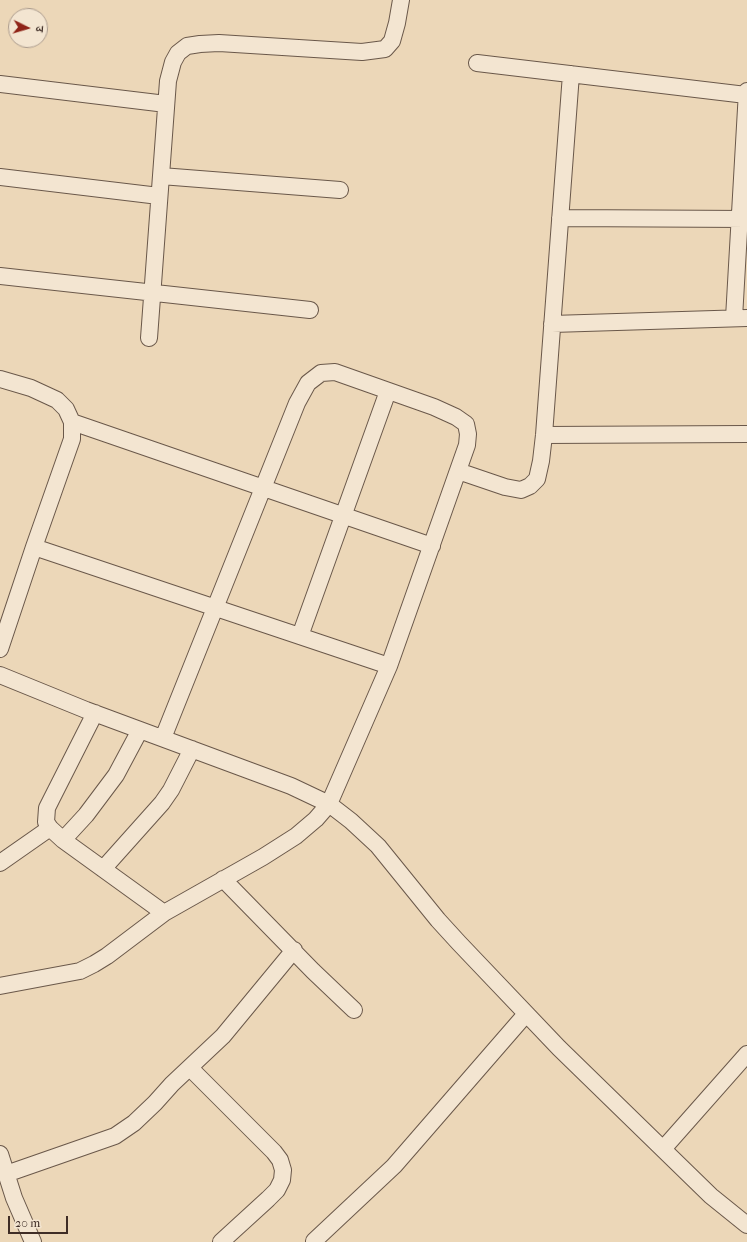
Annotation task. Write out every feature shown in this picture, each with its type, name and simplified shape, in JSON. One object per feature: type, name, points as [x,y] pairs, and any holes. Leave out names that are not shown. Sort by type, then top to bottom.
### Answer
[{"type":"street","points":[[149,338],[168,81],[173,62],[178,53],[187,46],[219,43],[362,52],[385,49],[392,41],[401,0]]},
{"type":"street","points":[[477,63],[747,93],[741,318],[552,324]]},
{"type":"street","points":[[458,471],[505,487],[521,490],[530,486],[537,479],[544,434],[571,74]]},
{"type":"street","points":[[0,84],[166,104]]},
{"type":"street","points":[[161,176],[340,190]]},
{"type":"street","points":[[0,178],[159,196]]},
{"type":"street","points":[[560,218],[743,219]]},
{"type":"street","points":[[0,276],[310,310]]},
{"type":"street","points":[[0,986],[80,971],[107,956],[164,913],[263,857],[296,836],[316,819],[329,804],[389,666],[468,445],[466,424],[456,416],[335,372],[321,372],[308,383],[297,403],[163,738]]},
{"type":"street","points":[[0,379],[31,388],[57,400],[66,409],[72,422],[72,439],[0,649]]},
{"type":"street","points":[[300,636],[388,391]]},
{"type":"street","points":[[72,422],[432,546]]},
{"type":"street","points":[[544,434],[747,434]]},
{"type":"street","points":[[34,547],[389,666]]},
{"type":"street","points":[[0,675],[95,713],[291,786],[329,804],[351,821],[378,846],[438,920],[559,1048],[711,1196],[747,1225]]},
{"type":"street","points":[[95,713],[47,808],[46,822],[50,828],[63,840],[164,913]]},
{"type":"street","points":[[63,840],[86,814],[116,775],[140,730]]},
{"type":"street","points":[[104,869],[162,803],[171,790],[192,749]]},
{"type":"street","points":[[0,863],[50,828]]},
{"type":"street","points":[[223,879],[354,1010]]},
{"type":"street","points":[[6,1174],[115,1136],[134,1123],[172,1084],[223,1036],[294,950]]},
{"type":"street","points":[[317,1242],[394,1166],[526,1014]]},
{"type":"street","points":[[663,1149],[747,1054]]},
{"type":"street","points":[[190,1068],[274,1152],[280,1160],[283,1170],[282,1180],[277,1190],[221,1242]]},
{"type":"street","points":[[0,1154],[14,1198],[33,1242]]}]
